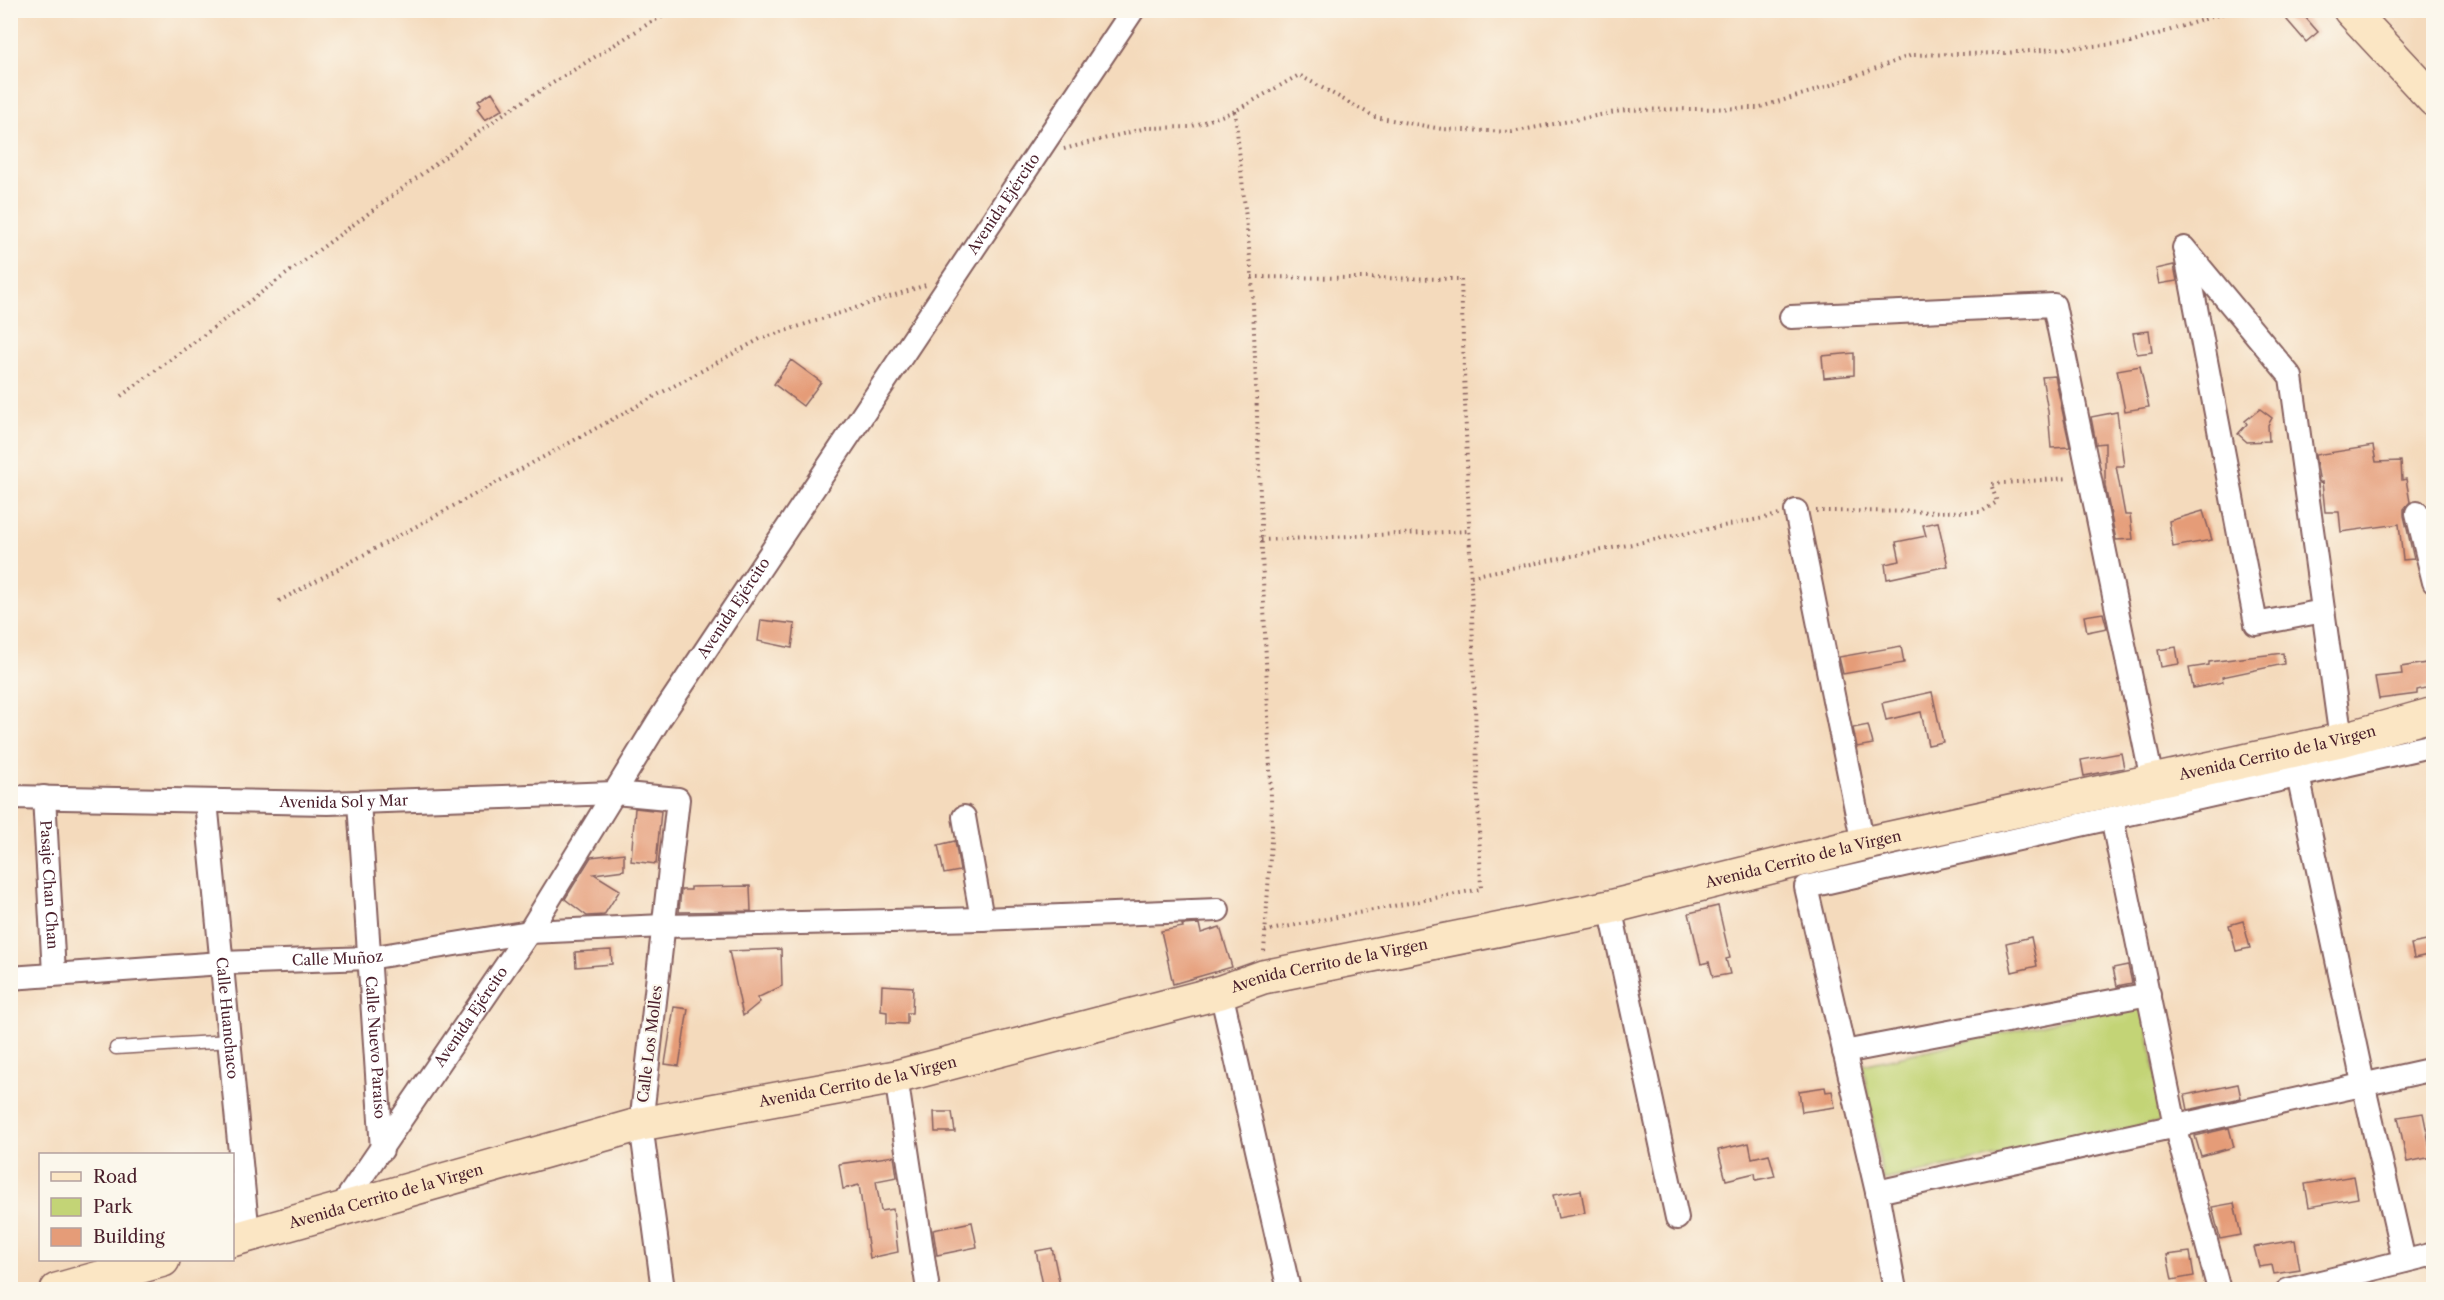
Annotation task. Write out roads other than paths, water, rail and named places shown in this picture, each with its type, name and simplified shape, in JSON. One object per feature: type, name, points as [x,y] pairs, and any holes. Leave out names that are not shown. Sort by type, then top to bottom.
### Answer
[{"type":"street","name":"Avenida Ejército","points":[[339,1210],[529,933],[659,720],[1133,10]]},
{"type":"street","points":[[2350,10],[2433,100]]},
{"type":"street","points":[[2324,611],[2256,624],[2184,248],[2291,376],[2324,611],[2342,740]]},
{"type":"street","points":[[1791,317],[2054,305],[2152,780]]},
{"type":"street","points":[[1796,511],[1863,844]]},
{"type":"street","points":[[2417,513],[2433,582]]},
{"type":"street","name":"Avenida Cerrito de la Virgen","points":[[240,1238],[641,1124],[896,1077],[1221,992],[1263,977],[1610,907],[1863,844],[2152,780],[2296,763],[2342,740],[2433,714]]},
{"type":"street","points":[[1895,1290],[1877,1192],[1806,887],[2112,818],[2296,763],[2433,745]]},
{"type":"street","points":[[2296,763],[2363,1083],[2404,1261]]},
{"type":"street","name":"Avenida Sol y Mar","points":[[10,797],[359,802],[615,793],[678,799]]},
{"type":"street","name":"Pasaje Chan Chan","points":[[44,797],[54,973]]},
{"type":"street","name":"Calle Los Molles","points":[[663,1290],[641,1124],[678,799]]},
{"type":"street","name":"Calle Huanchaco","points":[[206,801],[230,1041],[240,1238]]},
{"type":"street","name":"Calle Nuevo Paraíso","points":[[359,802],[382,1150]]},
{"type":"street","points":[[964,817],[982,919]]},
{"type":"street","points":[[2112,818],[2175,1125],[2219,1290]]},
{"type":"street","points":[[1610,907],[1677,1218]]},
{"type":"street","name":"Calle Muñoz","points":[[10,978],[54,973],[222,963],[369,958],[529,933],[664,926],[982,919],[1218,910]]},
{"type":"street","points":[[1221,992],[1289,1290]]},
{"type":"street","points":[[1844,1052],[2149,994]]},
{"type":"street","points":[[1877,1192],[2433,1069]]},
{"type":"street","points":[[896,1077],[928,1290]]},
{"type":"street","points":[[2288,1290],[2433,1254]]},
{"type":"street","points":[[57,1290],[159,1261]]},
{"type":"lane","points":[[116,1048],[230,1041]]}]
